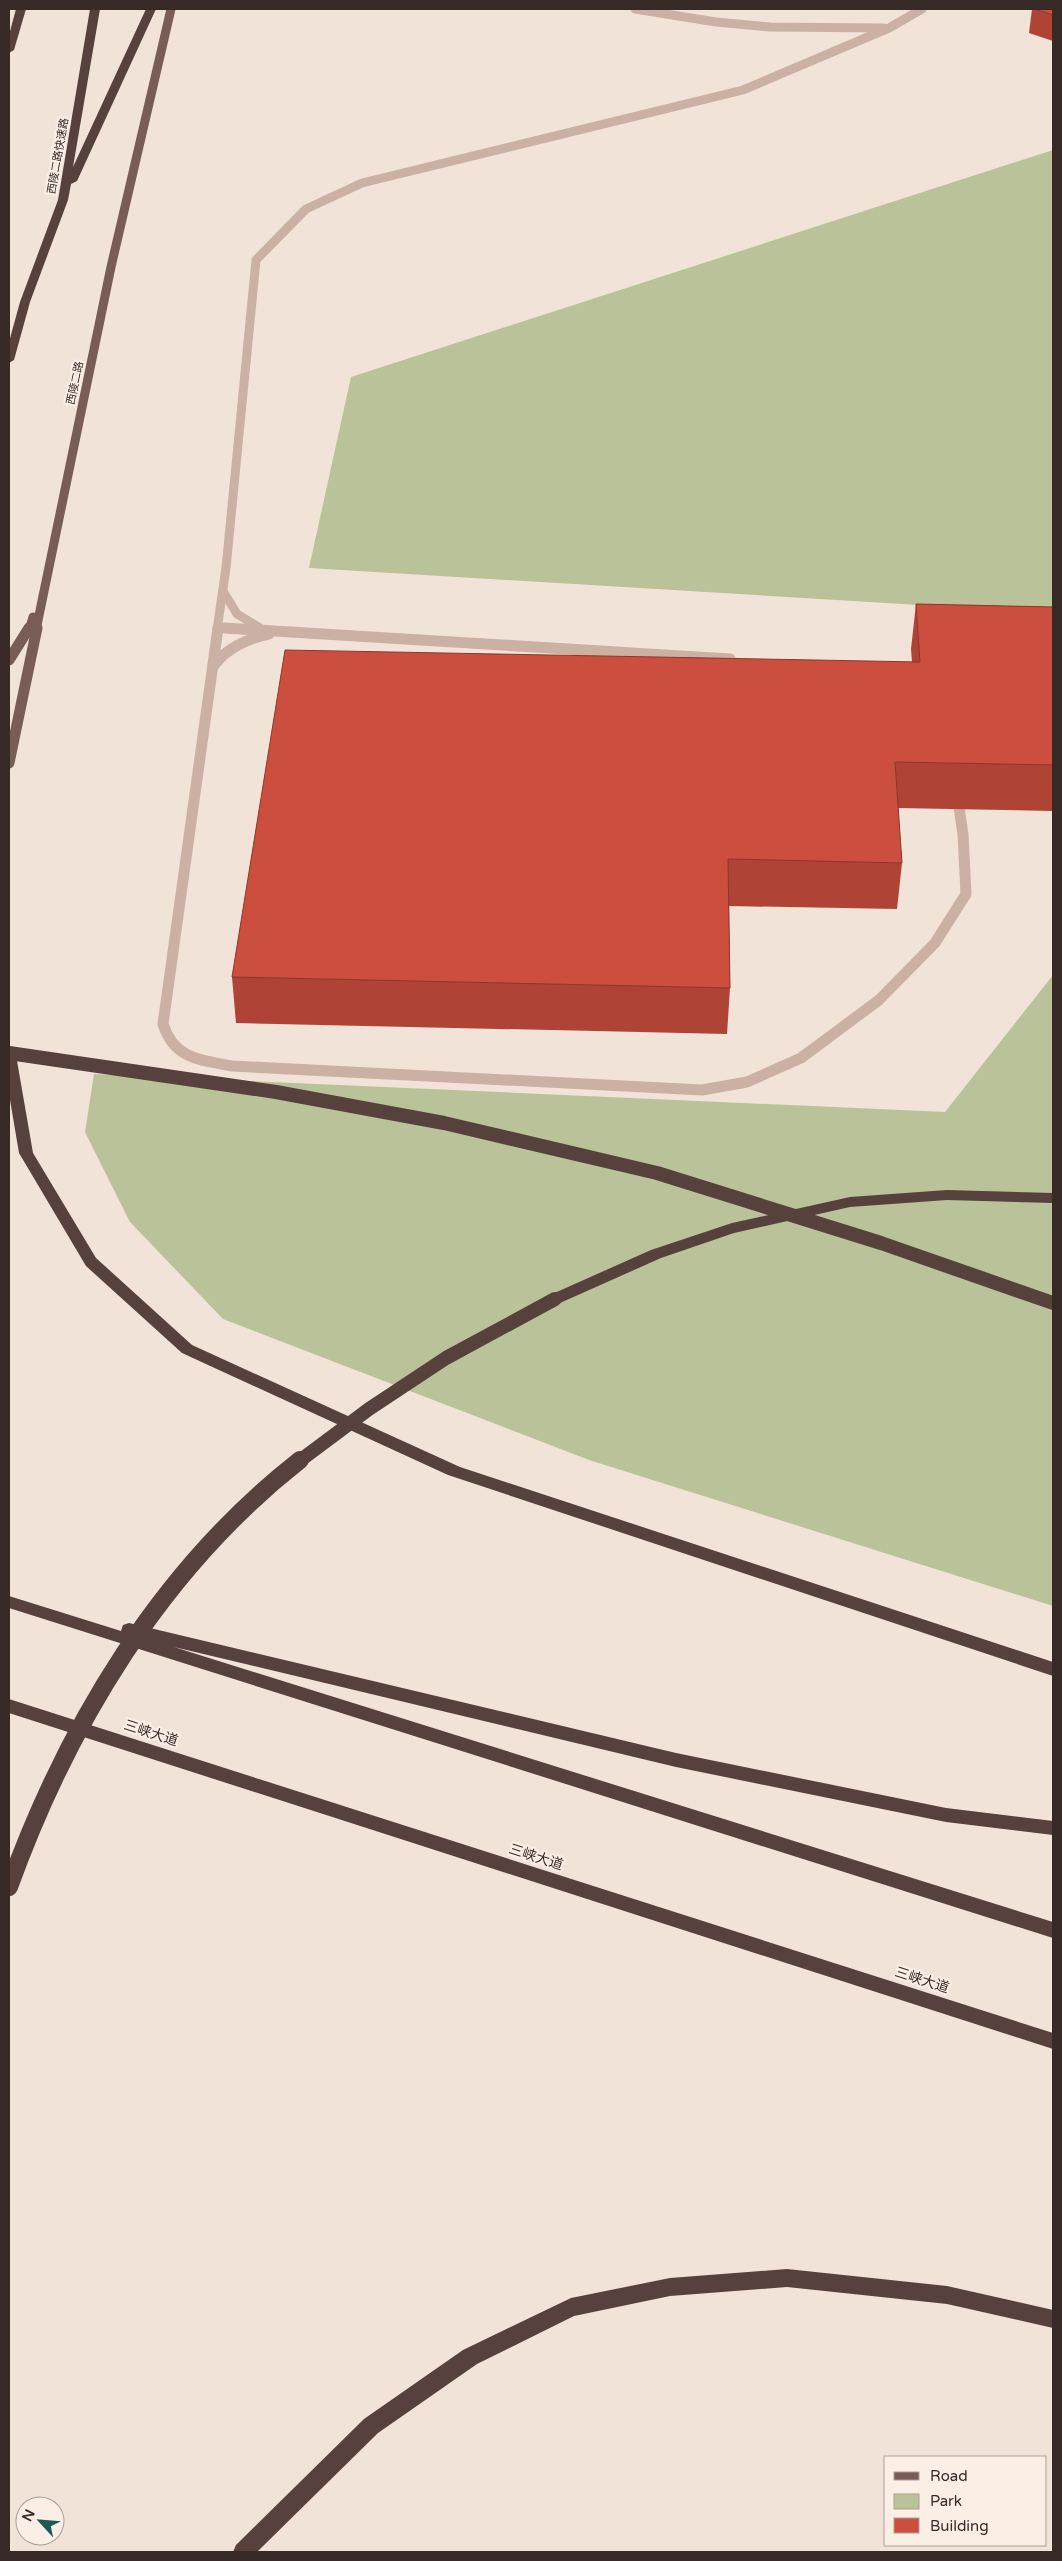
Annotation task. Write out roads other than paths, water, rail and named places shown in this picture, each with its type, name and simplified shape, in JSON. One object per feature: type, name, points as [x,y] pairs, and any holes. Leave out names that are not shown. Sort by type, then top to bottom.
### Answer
[{"type":"highway","points":[[9,50],[21,9]]},
{"type":"highway","name":"西陵二路快速路","points":[[9,360],[25,302],[63,200],[96,9]]},
{"type":"highway","points":[[63,200],[151,9]]},
{"type":"highway","points":[[1053,1303],[881,1243],[656,1172],[426,1119],[276,1092],[9,1054],[26,1153],[91,1262],[187,1349],[454,1471],[1053,1669]]},
{"type":"highway","points":[[9,1887],[24,1841],[68,1743],[121,1656],[180,1577],[248,1504],[331,1435],[446,1357],[555,1299],[656,1254],[724,1231],[850,1202],[947,1195],[1053,1198]]},
{"type":"highway","points":[[9,1602],[676,1760],[946,1815],[1053,1828]]},
{"type":"highway","points":[[9,1602],[1053,1930]]},
{"type":"highway","name":"三峡大道","points":[[9,1706],[1053,2041]]},
{"type":"highway","points":[[243,2552],[371,2426],[470,2357],[572,2307],[670,2287],[787,2278],[948,2295],[1053,2319]]},
{"type":"main road","name":"西陵二路","points":[[9,763],[111,267],[171,9]]},
{"type":"main road","points":[[9,660],[29,629],[45,584]]},
{"type":"lane","points":[[635,9],[716,22],[761,26],[889,28]]},
{"type":"lane","points":[[922,9],[889,28],[743,90],[362,183],[306,208],[256,260],[223,588],[163,1024],[170,1043],[184,1052],[202,1060],[232,1066],[702,1090],[747,1082],[801,1058],[879,1000],[935,943],[966,894],[963,834],[956,786]]},
{"type":"lane","points":[[223,588],[229,607],[235,614],[259,628],[276,631]]},
{"type":"lane","points":[[217,628],[743,660]]},
{"type":"lane","points":[[211,670],[221,656],[240,644],[276,631]]}]
